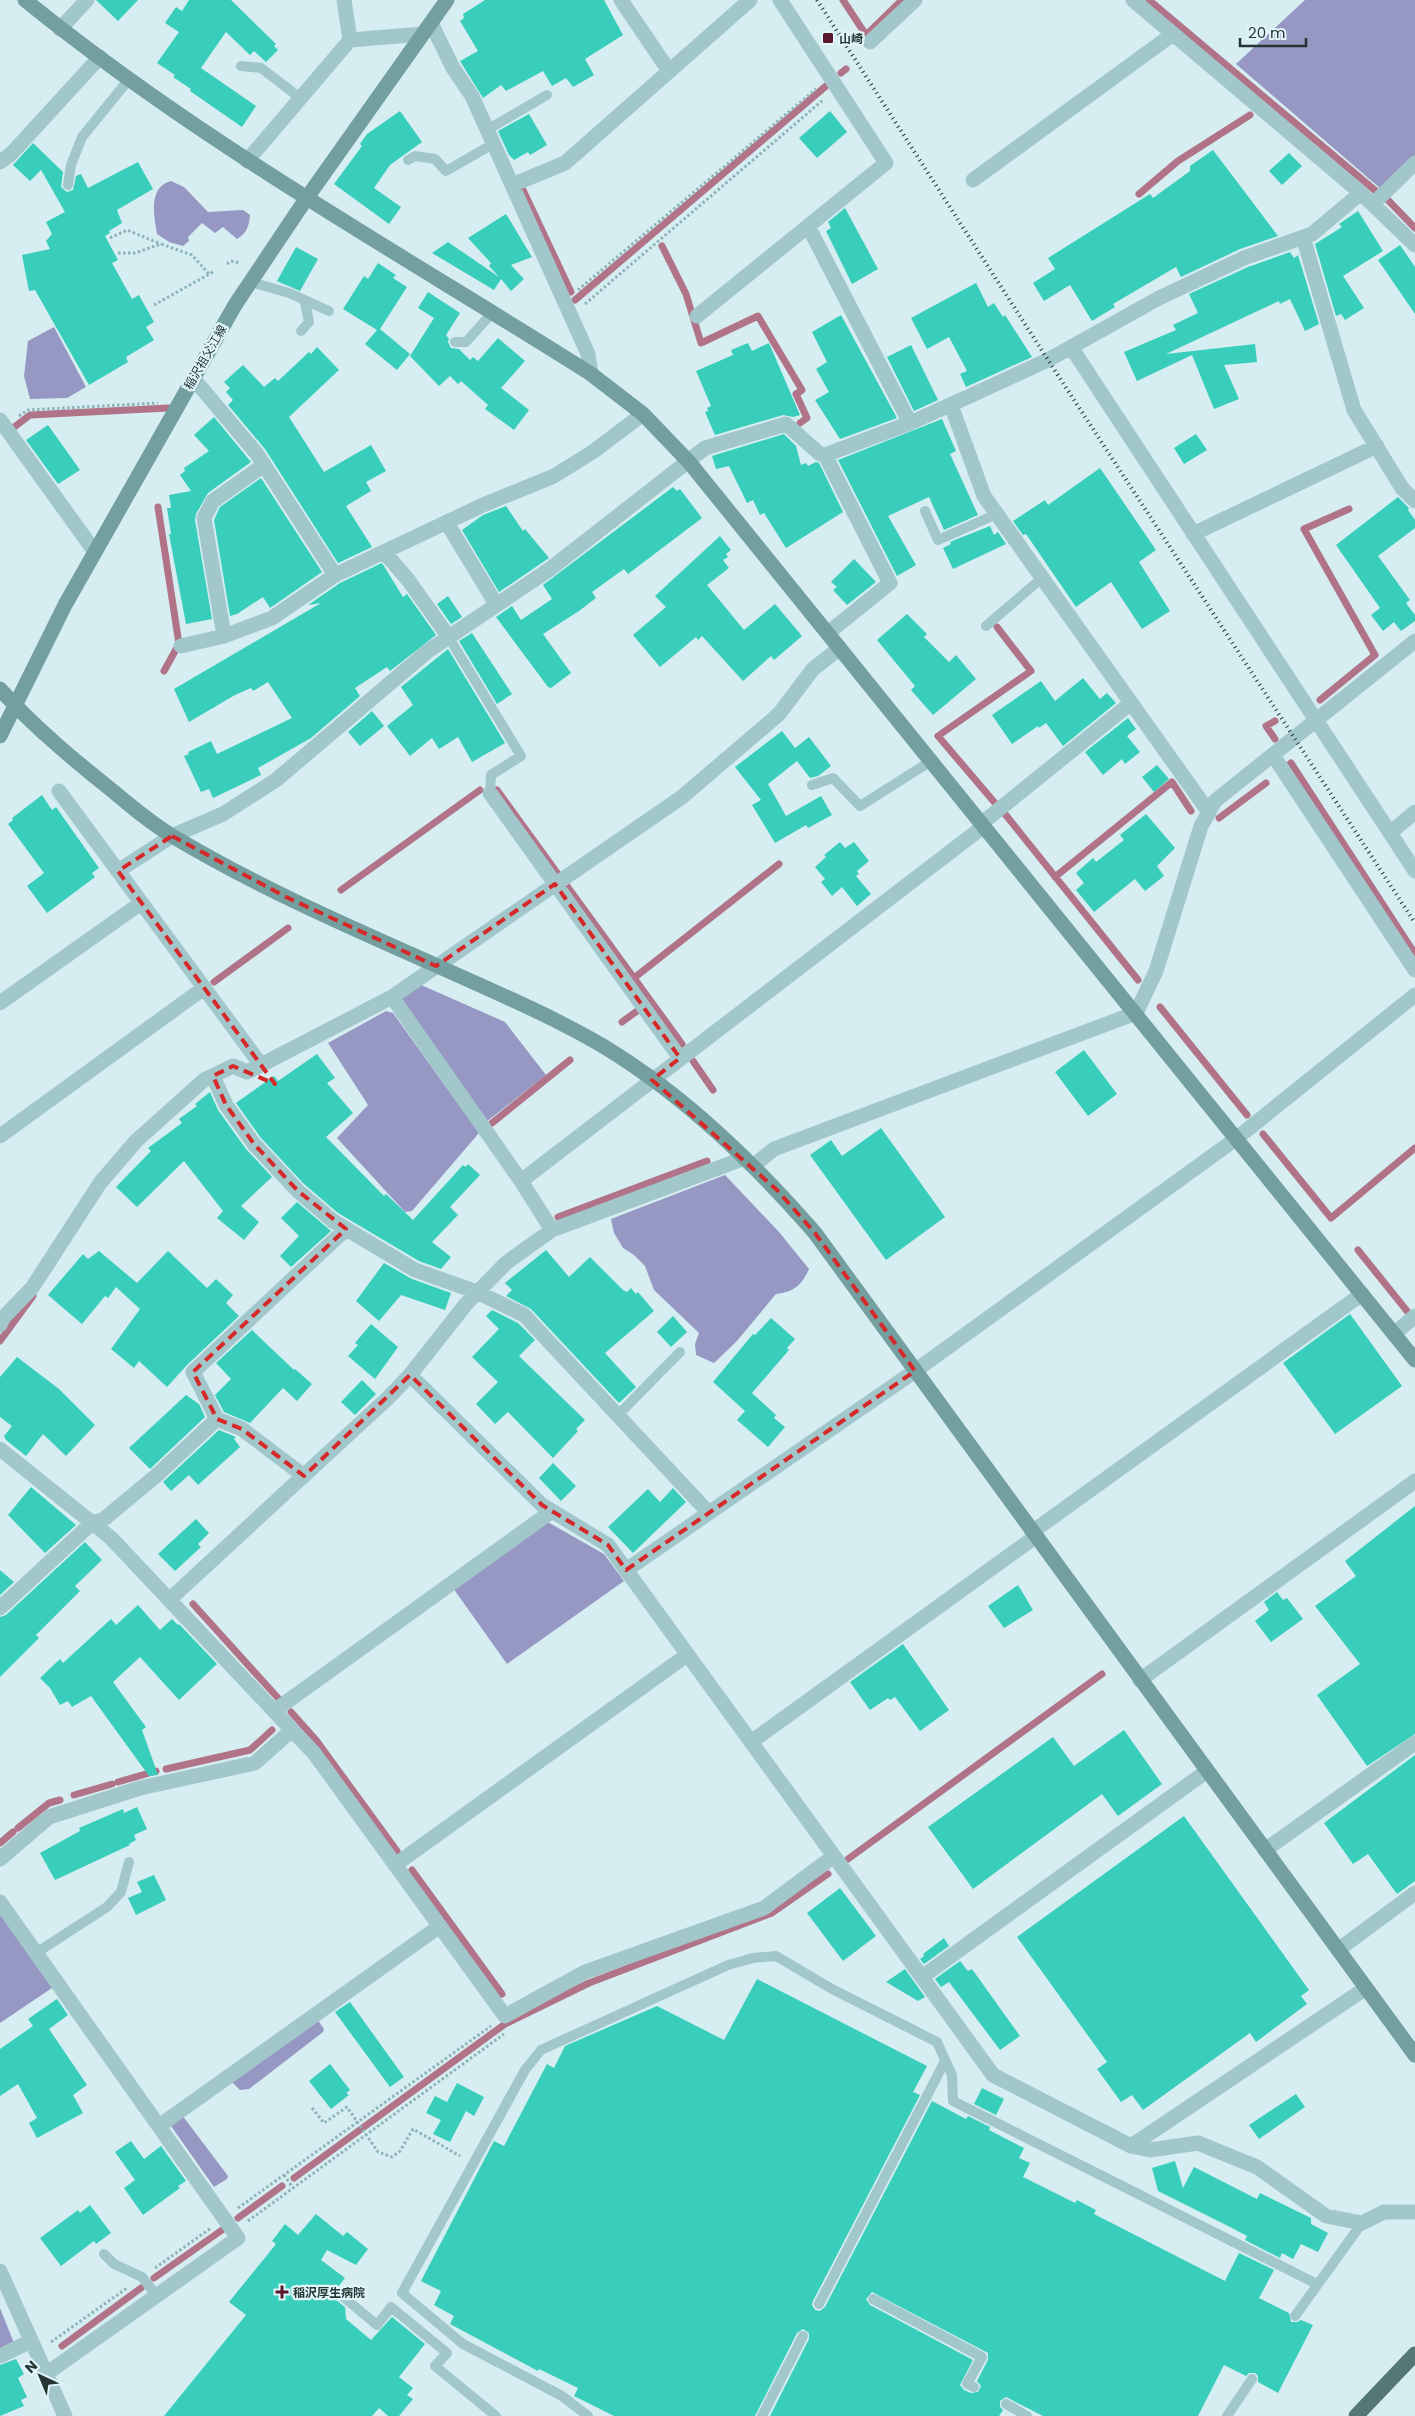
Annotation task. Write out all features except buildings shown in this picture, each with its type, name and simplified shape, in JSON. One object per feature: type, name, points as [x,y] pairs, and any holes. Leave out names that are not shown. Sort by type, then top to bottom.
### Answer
[{"type":"main road","points":[[1356,2416],[1415,2354]]},
{"type":"street","points":[[25,0],[60,29],[247,161],[590,374],[643,414],[690,462],[1415,1360]]},
{"type":"street","points":[[60,29],[87,0]]},
{"type":"street","points":[[344,0],[350,40]]},
{"type":"street","name":"稲沢祖父江線","points":[[0,736],[65,605],[179,402],[251,282],[306,199],[447,0]]},
{"type":"street","points":[[621,0],[670,70]]},
{"type":"street","points":[[512,185],[565,163],[750,0]]},
{"type":"street","points":[[697,316],[886,163],[780,0]]},
{"type":"street","points":[[870,42],[915,0]]},
{"type":"street","points":[[1133,0],[1361,192],[1415,245]]},
{"type":"street","points":[[247,161],[298,97],[350,40],[427,28],[472,96],[588,354],[590,374]]},
{"type":"street","points":[[973,180],[1174,34]]},
{"type":"street","points":[[0,162],[12,154],[100,57]]},
{"type":"street","points":[[1373,204],[1415,163]]},
{"type":"street","points":[[118,871],[172,836],[223,814],[276,780],[448,636],[550,569],[690,462],[705,448],[786,424],[820,454],[825,455],[910,423],[1071,348],[1159,298],[1244,258],[1312,234],[1361,192]]},
{"type":"street","points":[[808,226],[910,423]]},
{"type":"street","points":[[1303,237],[1354,410],[1402,488],[1415,501]]},
{"type":"street","points":[[1071,348],[1415,871]]},
{"type":"street","points":[[193,378],[232,422],[264,465],[335,575]]},
{"type":"street","points":[[951,405],[984,496],[1208,811]]},
{"type":"street","points":[[181,646],[224,636],[272,618],[335,575],[446,523],[554,476],[594,451],[643,414]]},
{"type":"street","points":[[2,423],[96,552]]},
{"type":"street","points":[[1193,534],[1377,446]]},
{"type":"street","points":[[825,455],[890,583],[828,633]]},
{"type":"street","points":[[224,636],[204,518],[213,501],[264,465]]},
{"type":"street","points":[[446,523],[496,604]]},
{"type":"street","points":[[385,553],[409,581],[448,636]]},
{"type":"street","points":[[170,1600],[389,1398],[478,1292],[506,1263],[552,1230],[749,1162],[774,1149],[1136,1013],[1156,971],[1201,826],[1214,800],[1317,721],[1415,641]]},
{"type":"street","points":[[0,1325],[3,1318],[32,1288],[100,1183],[136,1141],[204,1080],[233,1066],[247,1072],[392,997],[682,796],[779,714],[813,669],[840,648]]},
{"type":"street","points":[[0,689],[14,705],[84,768],[150,821],[172,836],[286,897],[537,1010],[604,1047],[671,1093],[749,1162],[815,1233],[1415,2055]]},
{"type":"street","points":[[521,1181],[983,824],[1130,703]]},
{"type":"street","points":[[1273,755],[1415,970]]},
{"type":"street","points":[[59,791],[261,1065]]},
{"type":"street","points":[[490,793],[680,1058]]},
{"type":"street","points":[[1390,833],[1415,812]]},
{"type":"street","points":[[0,1003],[141,903]]},
{"type":"street","points":[[0,1136],[204,988]]},
{"type":"street","points":[[626,1570],[914,1371],[1237,1138],[1415,995]]},
{"type":"street","points":[[392,997],[521,1181],[552,1230]]},
{"type":"street","points":[[213,1076],[226,1105],[254,1144],[298,1191],[346,1229],[415,1270],[478,1292],[524,1315],[709,1513]]},
{"type":"street","points":[[304,1476],[242,1429],[218,1419],[193,1372],[346,1229]]},
{"type":"street","points":[[751,1742],[1362,1294]]},
{"type":"street","points":[[1394,1334],[1415,1316]]},
{"type":"street","points":[[410,1375],[500,1466],[542,1505],[608,1545],[993,2075],[1131,2146],[1150,2150],[1198,2143],[1257,2167],[1326,2216],[1362,2223],[1384,2212],[1415,2212]]},
{"type":"street","points":[[0,1608],[92,1523],[104,1519],[157,1475],[218,1419]]},
{"type":"street","points":[[0,1450],[111,1538],[314,1753],[505,2016],[585,1972],[764,1908],[834,1856]]},
{"type":"street","points":[[1140,1680],[1415,1481]]},
{"type":"street","points":[[274,1711],[552,1511]]},
{"type":"street","points":[[396,1865],[688,1655]]},
{"type":"street","points":[[0,1859],[50,1817],[140,1788],[255,1763],[292,1730]]},
{"type":"street","points":[[1265,1850],[1415,1743]]},
{"type":"street","points":[[922,1977],[1207,1771]]},
{"type":"street","points":[[1338,1950],[1415,1893]]},
{"type":"street","points":[[0,1902],[238,2238],[46,2374]]},
{"type":"street","points":[[158,2126],[440,1926]]},
{"type":"street","points":[[1131,2146],[1366,1988]]},
{"type":"street","points":[[0,2271],[65,2416]]},
{"type":"street","points":[[0,2356],[34,2347]]},
{"type":"lane","points":[[242,66],[261,68],[298,97]]},
{"type":"lane","points":[[68,185],[71,165],[82,137],[130,78]]},
{"type":"lane","points":[[487,130],[547,95]]},
{"type":"lane","points":[[408,160],[415,156],[435,159],[446,170],[494,144]]},
{"type":"lane","points":[[251,282],[289,294],[329,311]]},
{"type":"lane","points":[[301,331],[309,322],[305,302]]},
{"type":"lane","points":[[455,342],[466,342],[492,313]]},
{"type":"lane","points":[[925,511],[938,540],[997,514]]},
{"type":"lane","points":[[986,626],[1042,578]]},
{"type":"lane","points":[[448,636],[521,756],[491,774],[490,793]]},
{"type":"lane","points":[[812,785],[833,778],[860,806],[932,761]]},
{"type":"lane","points":[[618,1415],[680,1352]]},
{"type":"lane","points":[[36,1953],[107,1907],[121,1892],[129,1862]]},
{"type":"lane","points":[[588,2416],[562,2396],[463,2344],[402,2293],[525,2070],[540,2050],[728,1965],[753,1958],[776,1956],[832,1989],[936,2042],[952,2075],[953,2101],[1317,2284]]},
{"type":"lane","points":[[820,2304],[836,2280],[945,2061]]},
{"type":"lane","points":[[1295,2316],[1362,2223]]},
{"type":"lane","points":[[104,2254],[114,2264],[142,2277],[157,2296]]},
{"type":"lane","points":[[341,2295],[377,2325],[391,2307],[447,2353],[435,2366],[496,2416]]},
{"type":"lane","points":[[873,2299],[982,2357],[967,2384],[974,2388]]},
{"type":"lane","points":[[762,2416],[803,2336]]},
{"type":"lane","points":[[1227,2416],[1252,2379]]},
{"type":"lane","points":[[1006,2404],[1027,2416]]},
{"type":"path","points":[[564,301],[834,82]]},
{"type":"path","points":[[571,316],[834,82]]},
{"type":"path","points":[[110,238],[127,230],[192,255],[211,273],[154,305]]},
{"type":"path","points":[[118,253],[135,253],[161,244]]},
{"type":"path","points":[[2,423],[28,410],[179,402]]},
{"type":"path","points":[[34,2347],[142,2277],[505,2016]]},
{"type":"path","points":[[312,2108],[324,2123],[347,2107],[378,2152],[392,2157],[400,2151],[413,2129],[473,2164]]},
{"type":"path","points":[[284,2175],[293,2188]]},
{"type":"highlighted area","points":[[172,836],[286,897],[436,966],[555,884],[680,1058],[652,1080],[777,1190],[815,1233],[915,1371],[626,1570],[608,1545],[542,1505],[410,1375],[304,1476],[242,1429],[217,1419],[193,1372],[346,1229],[298,1191],[254,1144],[226,1105],[213,1076],[233,1066],[275,1084],[118,871]]},
{"type":"shaded area","points":[[1305,0],[1415,0],[1415,156],[1381,189],[1236,64]]},
{"type":"shaded area","points":[[171,181],[184,187],[208,212],[243,210],[250,215],[245,232],[237,239],[223,227],[215,233],[202,223],[188,237],[189,241],[183,246],[169,242],[157,234],[154,203],[159,189]]},
{"type":"shaded area","points":[[54,327],[86,387],[67,398],[30,399],[24,376],[28,341]]},
{"type":"shaded area","points":[[419,984],[505,1022],[546,1075],[486,1122],[401,998]]},
{"type":"shaded area","points":[[386,1011],[393,1013],[479,1133],[412,1211],[405,1212],[337,1138],[368,1105],[328,1043]]},
{"type":"shaded area","points":[[725,1175],[779,1232],[809,1269],[797,1287],[776,1294],[736,1342],[714,1363],[696,1355],[695,1344],[699,1333],[654,1290],[645,1266],[634,1255],[623,1248],[614,1233],[611,1219]]},
{"type":"shaded area","points":[[546,1521],[604,1554],[624,1581],[507,1664],[453,1588]]},
{"type":"shaded area","points":[[0,1914],[52,1988],[0,2023]]},
{"type":"shaded area","points":[[317,2019],[324,2029],[323,2032],[249,2089],[240,2090],[230,2080]]},
{"type":"shaded area","points":[[182,2115],[228,2176],[227,2179],[214,2187],[171,2126]]},
{"type":"shaded area","points":[[0,2308],[14,2343],[0,2350]]},
{"type":"waterway","points":[[843,0],[866,35],[902,0]]},
{"type":"waterway","points":[[1149,0],[1377,192]]},
{"type":"waterway","points":[[841,73],[846,69]]},
{"type":"waterway","points":[[575,300],[826,86]]},
{"type":"waterway","points":[[1139,194],[1178,161],[1250,115]]},
{"type":"waterway","points":[[523,190],[571,292]]},
{"type":"waterway","points":[[1386,198],[1415,228]]},
{"type":"waterway","points":[[662,246],[686,294],[701,343],[758,316],[802,390],[796,394],[807,418],[800,423]]},
{"type":"waterway","points":[[13,428],[30,415],[169,408]]},
{"type":"waterway","points":[[158,507],[179,644],[164,671]]},
{"type":"waterway","points":[[1320,700],[1375,655],[1304,529],[1349,509]]},
{"type":"waterway","points":[[995,803],[938,736],[1031,671],[997,627]]},
{"type":"waterway","points":[[1275,721],[1266,726],[1275,739]]},
{"type":"waterway","points":[[1288,766],[1291,763],[1415,954]]},
{"type":"waterway","points":[[1055,877],[1172,782],[1191,811]]},
{"type":"waterway","points":[[1219,818],[1266,783]]},
{"type":"waterway","points":[[341,890],[480,790]]},
{"type":"waterway","points":[[497,790],[558,874]]},
{"type":"waterway","points":[[1005,814],[1138,980]]},
{"type":"waterway","points":[[634,978],[779,864]]},
{"type":"waterway","points":[[567,886],[682,1044]]},
{"type":"waterway","points":[[214,982],[288,928]]},
{"type":"waterway","points":[[1160,1007],[1247,1115]]},
{"type":"waterway","points":[[622,1022],[637,1011]]},
{"type":"waterway","points":[[492,1123],[570,1060]]},
{"type":"waterway","points":[[693,1061],[713,1090]]},
{"type":"waterway","points":[[1263,1134],[1331,1218],[1415,1148]]},
{"type":"waterway","points":[[558,1217],[707,1161]]},
{"type":"waterway","points":[[1358,1250],[1407,1311]]},
{"type":"waterway","points":[[0,1341],[33,1296]]},
{"type":"waterway","points":[[193,1604],[278,1698]]},
{"type":"waterway","points":[[848,1859],[1102,1674]]},
{"type":"waterway","points":[[291,1712],[316,1740],[397,1851]]},
{"type":"waterway","points":[[166,1769],[250,1750],[272,1730]]},
{"type":"waterway","points":[[118,1782],[156,1771]]},
{"type":"waterway","points":[[74,1795],[112,1784]]},
{"type":"waterway","points":[[18,1828],[49,1803],[60,1800]]},
{"type":"waterway","points":[[0,1843],[13,1832]]},
{"type":"waterway","points":[[412,1870],[502,1994]]},
{"type":"waterway","points":[[294,2178],[505,2024],[589,1983],[772,1913],[828,1874]]},
{"type":"waterway","points":[[238,2218],[282,2186]]},
{"type":"waterway","points":[[154,2278],[222,2230]]},
{"type":"waterway","points":[[62,2346],[141,2288]]},
{"type":"railway","points":[[817,0],[1048,360],[1415,923]]},
{"type":"place","name":"山崎","points":[[828,38]]},
{"type":"place","name":"稲沢厚生病院","points":[[282,2292]]}]
